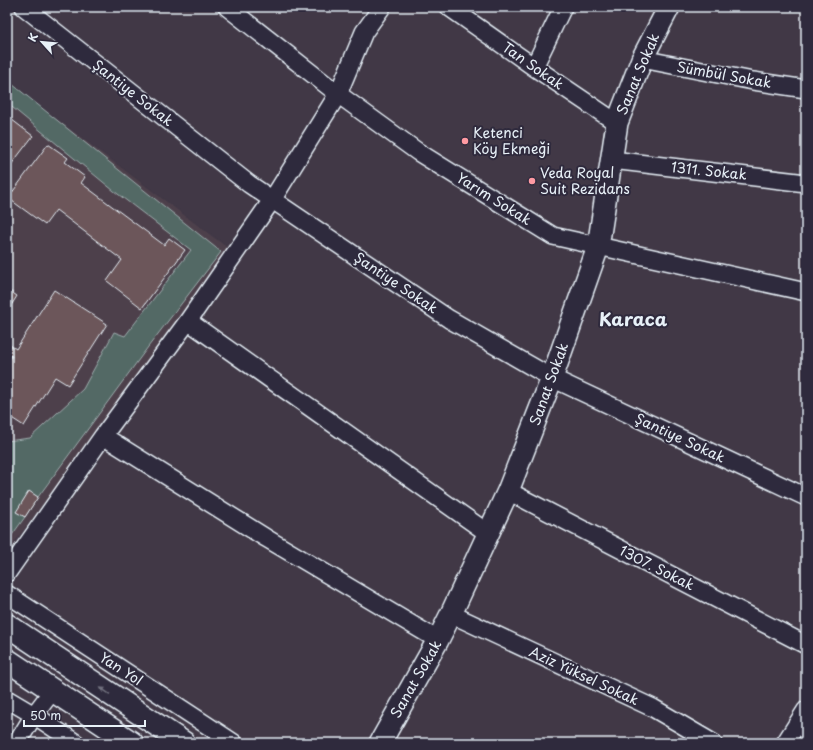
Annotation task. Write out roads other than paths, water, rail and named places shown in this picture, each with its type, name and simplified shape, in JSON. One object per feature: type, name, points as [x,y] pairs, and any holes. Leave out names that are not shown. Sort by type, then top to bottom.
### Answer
[{"type":"main road","points":[[12,629],[184,743]]},
{"type":"main road","points":[[7,660],[132,743]]},
{"type":"street","name":"Şantiye Sokak","points":[[24,7],[249,184],[449,319],[552,378],[806,497]]},
{"type":"street","name":"Yarım Sokak","points":[[227,7],[338,94],[418,152],[553,236],[806,292]]},
{"type":"street","points":[[7,573],[103,436],[188,321],[272,200],[338,94],[364,32],[382,7]]},
{"type":"street","name":"Tan Sokak","points":[[449,7],[534,67],[618,123]]},
{"type":"street","points":[[534,67],[563,7]]},
{"type":"street","name":"Sanat Sokak","points":[[380,743],[438,640],[508,491],[552,378],[598,247],[618,123],[642,59],[669,7]]},
{"type":"street","name":"Sümbül Sokak","points":[[642,59],[753,81],[806,89]]},
{"type":"street","name":"1311. Sokak","points":[[612,160],[806,182]]},
{"type":"street","points":[[188,321],[488,534]]},
{"type":"street","points":[[103,436],[266,538],[438,640]]},
{"type":"street","name":"1307. Sokak","points":[[508,491],[806,645]]},
{"type":"street","name":"Yan Yol","points":[[7,594],[234,743]]},
{"type":"street","points":[[12,629],[32,611]]},
{"type":"street","name":"Aziz Yüksel Sokak","points":[[451,614],[653,708],[713,743]]},
{"type":"street","points":[[16,740],[53,690]]},
{"type":"street","points":[[7,699],[76,743]]},
{"type":"street","points":[[785,743],[806,710]]},
{"type":"place","name":"Ketenci Köy Ekmeği","points":[[465,141]]},
{"type":"place","name":"Veda Royal Suit Rezidans","points":[[532,181]]},
{"type":"district","name":"Karaca","points":[[633,320]]}]
